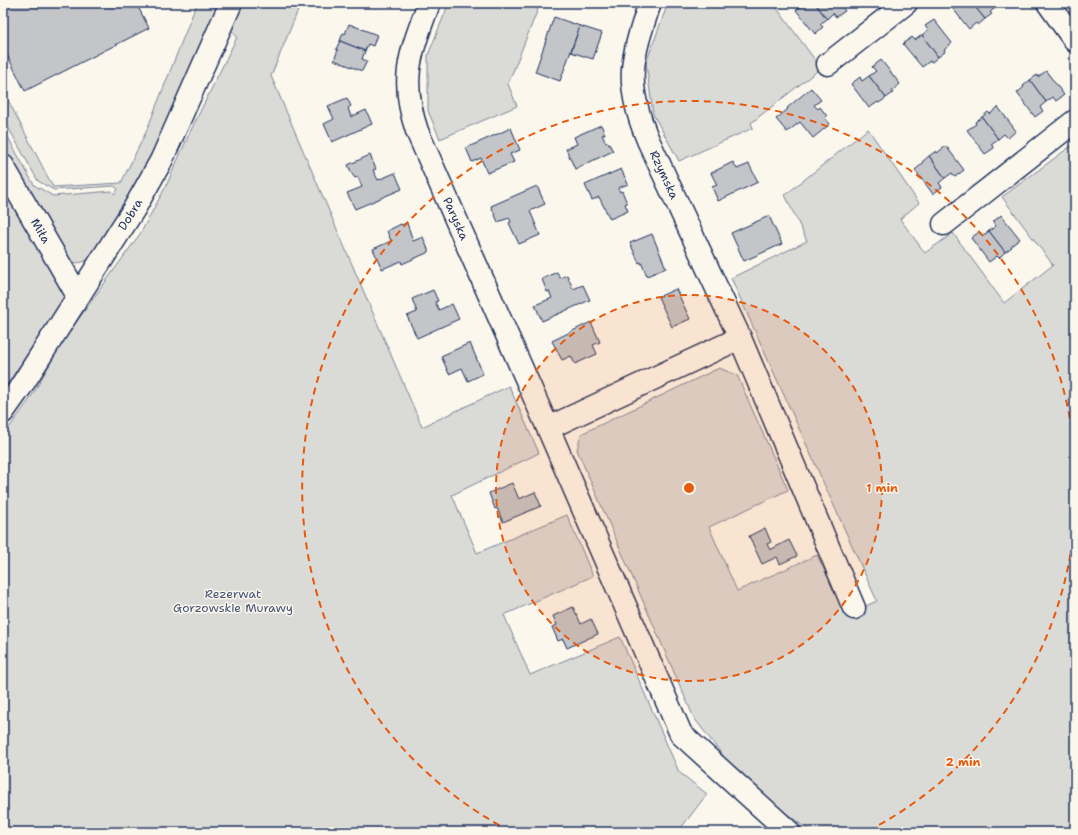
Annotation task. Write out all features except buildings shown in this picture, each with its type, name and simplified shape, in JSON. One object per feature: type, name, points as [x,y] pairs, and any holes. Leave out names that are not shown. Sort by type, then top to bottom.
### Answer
[{"type":"street","name":"Dobra","points":[[3,412],[50,342],[134,209],[161,160],[231,3]]},
{"type":"street","name":"Paryska","points":[[430,3],[412,47],[409,62],[407,91],[412,118],[420,139],[681,734],[789,832]]},
{"type":"street","name":"Rzymska","points":[[650,3],[638,38],[632,69],[632,85],[637,113],[648,140],[740,338],[854,608]]},
{"type":"street","points":[[828,64],[906,3]]},
{"type":"street","points":[[1048,3],[1075,40]]},
{"type":"street","points":[[944,224],[1075,121]]},
{"type":"street","name":"Miła","points":[[3,166],[78,296]]},
{"type":"street","points":[[548,428],[740,338]]},
{"type":"green space","name":"Rezerwat Gorzowskie Murawy","points":[[197,3],[301,3],[271,76],[422,427],[509,386],[539,453],[452,495],[477,553],[567,515],[593,576],[504,615],[530,675],[620,637],[679,772],[707,794],[678,832],[3,832],[3,436],[30,399],[64,339],[140,234],[166,186],[190,132],[237,37],[219,16],[158,147],[95,255],[80,263],[72,262],[64,256],[3,148],[3,128],[34,185],[53,196],[112,191],[115,194],[118,189],[114,186],[54,190],[38,181],[3,118],[3,98],[8,100],[53,187],[121,183],[146,132]]},
{"type":"green space","points":[[449,3],[540,4],[508,84],[517,106],[440,139],[428,111],[428,55]]},
{"type":"green space","points":[[668,3],[773,3],[821,68],[751,123],[753,128],[679,161],[653,114],[646,63]]},
{"type":"green space","points":[[868,129],[919,203],[900,219],[925,253],[953,233],[1004,303],[1053,265],[1002,197],[1075,143],[1075,832],[811,832],[741,779],[694,718],[577,450],[581,434],[719,368],[737,375],[788,490],[709,527],[737,591],[817,555],[846,615],[877,601],[731,278],[807,241],[785,195]]},
{"type":"green space","points":[[3,183],[67,294],[3,391]]}]
